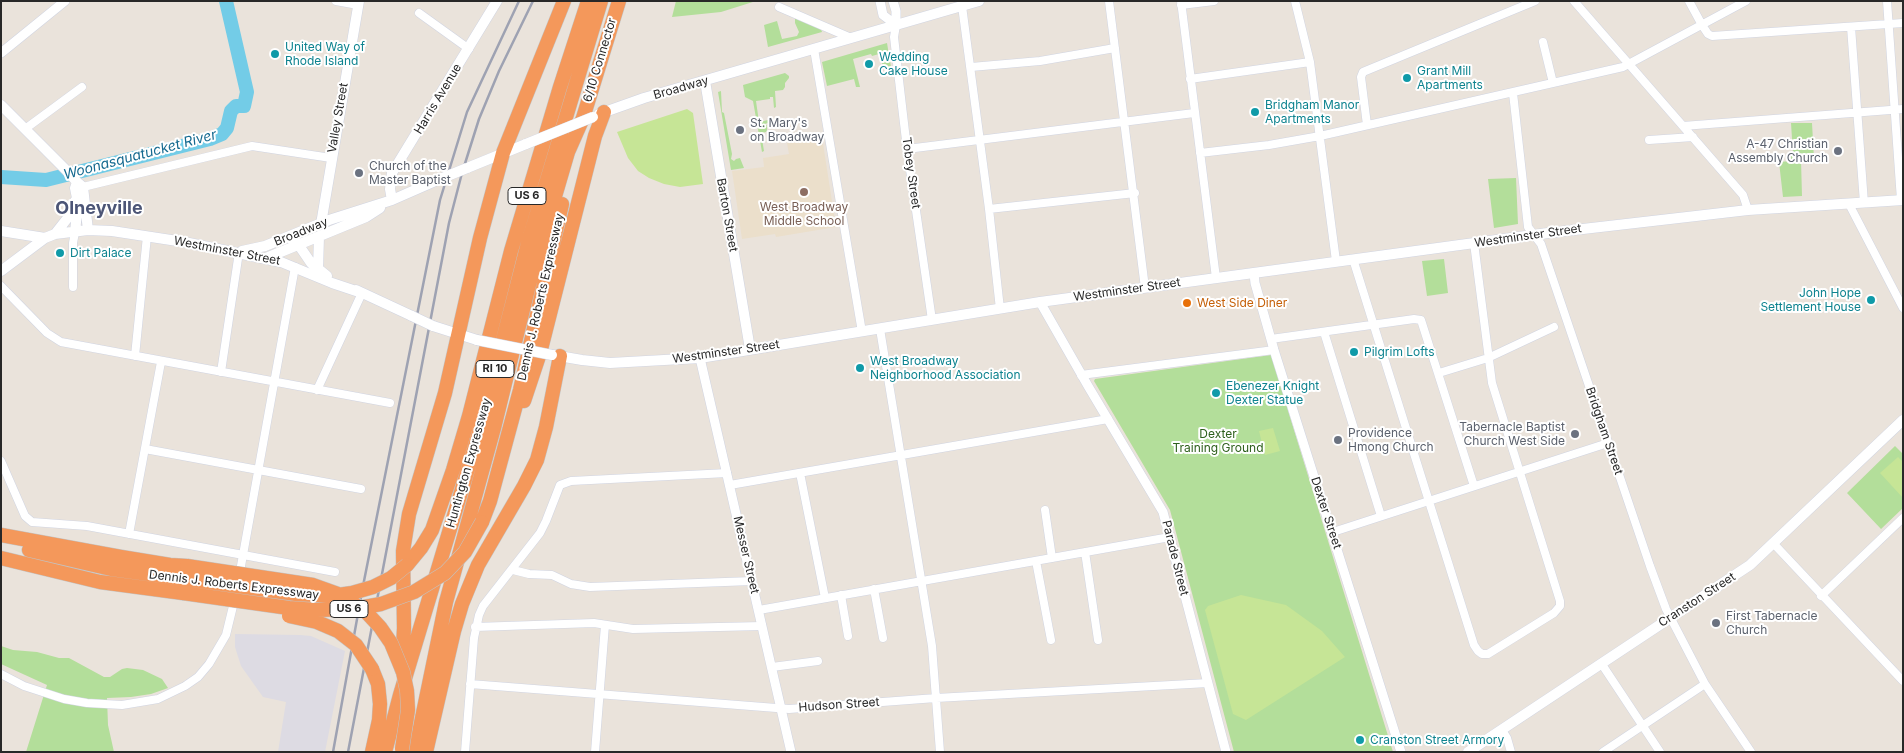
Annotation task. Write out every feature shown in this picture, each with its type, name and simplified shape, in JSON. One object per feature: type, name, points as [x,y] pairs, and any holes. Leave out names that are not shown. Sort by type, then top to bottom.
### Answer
[{"type":"highway","points":[[400,695],[404,628],[403,560],[405,534],[443,400],[480,238],[503,153],[564,1]]},
{"type":"highway","points":[[551,114],[558,71],[579,1]]},
{"type":"highway","name":"Dennis J. Roberts Expressway","points":[[1,542],[97,566],[186,573],[296,594],[331,596],[373,587],[391,578],[407,565],[422,548],[432,530],[453,470],[469,416],[506,269],[551,114],[588,1]]},
{"type":"highway","name":"Huntington Expressway","points":[[385,752],[400,695],[474,449],[520,270],[601,1]]},
{"type":"highway","name":"6/10 Connector","points":[[593,116],[619,1]]},
{"type":"highway","points":[[507,436],[528,392],[537,365],[595,136],[593,116]]},
{"type":"highway","name":"Dennis J. Roberts Expressway","points":[[1,558],[86,579],[303,610],[339,610],[374,605],[408,595],[439,577],[465,552],[482,522],[490,501],[523,376],[558,221],[576,153],[593,116]]},
{"type":"highway","name":"Huntington Expressway","points":[[406,751],[438,636],[454,568],[492,435],[541,245],[568,152],[593,116]]},
{"type":"highway","points":[[426,752],[458,617],[478,565],[537,460],[546,427],[556,356]]},
{"type":"highway","points":[[1,535],[121,557],[186,573],[313,585],[341,595],[366,612],[391,643],[403,672],[407,691],[406,751]]},
{"type":"highway","points":[[1,568],[86,579]]},
{"type":"highway","points":[[183,593],[312,620],[328,626],[352,641],[364,655],[378,684],[379,720],[372,752]]},
{"type":"main road","name":"Harris Avenue","points":[[392,200],[390,186],[392,173],[469,49],[496,1]]},
{"type":"main road","name":"Broadway","points":[[239,252],[265,246],[392,200],[593,116],[705,81],[979,1]]},
{"type":"main road","name":"Valley Street","points":[[322,224],[331,158],[358,3]]},
{"type":"main road","name":"Barton Street","points":[[705,81],[750,349]]},
{"type":"main road","points":[[1,105],[62,167],[79,188],[88,230]]},
{"type":"main road","points":[[75,232],[79,188]]},
{"type":"main road","points":[[1,271],[50,236],[70,215],[79,188]]},
{"type":"main road","name":"Broadway","points":[[265,258],[366,217],[392,200]]},
{"type":"main road","name":"Westminster Street","points":[[288,237],[298,244],[318,270],[330,278],[433,326],[477,340],[556,356],[610,362],[700,358],[1040,302],[1535,235],[1748,210],[1902,200]]},
{"type":"main road","name":"Westminster Street","points":[[50,236],[88,230],[112,231],[239,252],[295,267],[332,283],[362,293]]},
{"type":"main road","points":[[1,231],[50,236]]},
{"type":"main road","points":[[16,233],[23,243],[21,255]]},
{"type":"main road","points":[[318,270],[319,236]]},
{"type":"main road","name":"Cranston Street","points":[[1468,752],[1750,565],[1903,420]]},
{"type":"street","points":[[1,52],[65,1]]},
{"type":"street","points":[[336,1],[358,3]]},
{"type":"street","points":[[880,1],[884,15],[896,25]]},
{"type":"street","name":"Tobey Street","points":[[893,1],[896,11],[894,37],[907,149],[932,320]]},
{"type":"street","points":[[1109,1],[1145,288]]},
{"type":"street","points":[[1214,1],[1181,3],[1216,278]]},
{"type":"street","points":[[1305,1],[1296,2],[1310,62],[1336,262]]},
{"type":"street","points":[[1367,124],[1361,77],[1363,72],[1535,1]]},
{"type":"street","points":[[1574,1],[1743,195],[1748,210]]},
{"type":"street","points":[[1689,1],[1702,25],[1708,34],[1712,36],[1903,23]]},
{"type":"street","points":[[1200,153],[1268,145],[1320,136],[1629,65],[1746,1]]},
{"type":"street","points":[[1887,1],[1888,24],[1899,110],[1902,200]]},
{"type":"street","points":[[962,6],[989,209],[1000,309]]},
{"type":"street","points":[[779,7],[851,38]]},
{"type":"street","points":[[419,13],[469,49]]},
{"type":"street","points":[[1851,27],[1864,203]]},
{"type":"street","points":[[1543,42],[1553,83]]},
{"type":"street","points":[[971,67],[1040,61],[1115,48]]},
{"type":"street","points":[[814,49],[862,332]]},
{"type":"street","points":[[1190,79],[1310,62]]},
{"type":"street","points":[[25,129],[82,87]]},
{"type":"street","name":"Bridgham Street","points":[[1512,92],[1528,227],[1541,244],[1649,564],[1670,617],[1705,684],[1750,752]]},
{"type":"street","points":[[1683,126],[1899,110]]},
{"type":"street","points":[[907,149],[1194,113]]},
{"type":"street","points":[[1649,140],[1693,137]]},
{"type":"street","points":[[79,188],[258,146],[331,158]]},
{"type":"street","points":[[989,209],[1134,193]]},
{"type":"street","points":[[1850,204],[1903,308]]},
{"type":"street","name":"Valley Street","points":[[319,236],[322,224]]},
{"type":"street","points":[[73,287],[73,243],[75,232]]},
{"type":"street","points":[[135,356],[147,236]]},
{"type":"street","points":[[1354,259],[1474,645],[1482,654],[1493,652],[1554,613],[1560,606],[1558,593],[1492,383],[1474,243]]},
{"type":"street","points":[[221,372],[239,252]]},
{"type":"street","points":[[1,674],[24,686],[64,699],[87,703],[122,705],[158,699],[176,691],[192,682],[203,672],[214,657],[230,624],[295,267]]},
{"type":"street","name":"Dexter Street","points":[[1254,273],[1255,283],[1274,350],[1401,752]]},
{"type":"street","points":[[1,286],[47,333],[67,344],[390,403]]},
{"type":"street","points":[[317,390],[362,293]]},
{"type":"street","name":"Parade Street","points":[[1040,302],[1081,375],[1164,512],[1226,752]]},
{"type":"street","points":[[1271,339],[1421,320],[1474,486]]},
{"type":"street","points":[[1439,373],[1488,358],[1554,327]]},
{"type":"street","points":[[880,329],[899,456],[932,646],[940,752]]},
{"type":"street","points":[[1324,332],[1381,516]]},
{"type":"street","points":[[1081,375],[1274,350]]},
{"type":"street","name":"Messer Street","points":[[700,358],[791,752]]},
{"type":"street","points":[[129,534],[161,362]]},
{"type":"street","points":[[730,485],[1108,419]]},
{"type":"street","points":[[1332,532],[1608,443]]},
{"type":"street","points":[[145,449],[360,489]]},
{"type":"street","points":[[1,462],[29,521],[82,526],[335,572]]},
{"type":"street","points":[[465,752],[476,627],[483,606],[544,527],[557,490],[562,484],[571,481],[727,473]]},
{"type":"street","points":[[800,473],[825,598]]},
{"type":"street","points":[[1045,510],[1052,558]]},
{"type":"street","points":[[1821,596],[1903,518]]},
{"type":"street","points":[[759,610],[1170,537]]},
{"type":"street","points":[[1773,544],[1903,681]]},
{"type":"street","points":[[1084,552],[1098,640]]},
{"type":"street","points":[[1036,561],[1051,640]]},
{"type":"street","points":[[512,570],[529,574],[552,575],[571,584],[587,587],[752,581]]},
{"type":"street","points":[[874,589],[883,638]]},
{"type":"street","points":[[841,595],[848,636]]},
{"type":"street","points":[[476,627],[594,623],[629,629],[762,626]]},
{"type":"street","points":[[595,752],[605,625]]},
{"type":"street","points":[[772,668],[818,661]]},
{"type":"street","points":[[1601,664],[1660,752]]},
{"type":"street","name":"Hudson Street","points":[[470,684],[781,709],[936,698],[1208,683]]},
{"type":"street","points":[[1603,752],[1705,684]]},
{"type":"street","points":[[1502,730],[1507,738],[1511,752]]},
{"type":"shaded area","name":"West Broadway Middle School","points":[[822,137],[836,227],[776,237],[775,234],[742,239],[732,171],[764,167],[763,158],[789,154],[787,143]]},
{"type":"shaded area","points":[[235,634],[311,636],[345,651],[325,752],[278,752],[286,702],[263,697],[241,666],[235,647]]},
{"type":"green space","points":[[676,1],[756,1],[721,12],[672,17]]},
{"type":"green space","points":[[795,18],[821,29],[822,32],[768,47],[764,25],[777,21],[782,39],[797,36],[799,32]]},
{"type":"green space","points":[[887,43],[891,67],[884,69],[879,54],[872,56],[871,54],[853,59],[860,87],[856,87],[854,79],[827,86],[822,62]]},
{"type":"green space","points":[[785,73],[789,78],[783,90],[775,91],[776,107],[774,108],[773,97],[756,101],[759,122],[768,120],[768,123],[761,125],[767,125],[766,132],[761,133],[764,151],[762,152],[753,101],[745,97],[743,85]]},
{"type":"green space","points":[[721,91],[722,112],[724,113],[732,154],[731,159],[734,161],[740,158],[744,168],[731,170],[718,92]]},
{"type":"green space","points":[[687,109],[693,113],[703,184],[680,187],[664,184],[638,171],[628,158],[617,132]]},
{"type":"green space","points":[[1791,123],[1812,123],[1814,159],[1801,160],[1802,196],[1783,197],[1779,162],[1791,161],[1791,154],[1793,154]]},
{"type":"green space","points":[[1516,178],[1518,224],[1494,228],[1488,179]]},
{"type":"green space","points":[[1444,259],[1448,293],[1427,296],[1422,261]]},
{"type":"green space","name":"Dexter Training Ground","points":[[1271,355],[1393,752],[1234,752],[1170,510],[1094,381],[1095,379]]},
{"type":"green space","points":[[1273,428],[1280,451],[1265,455],[1259,431]]},
{"type":"green space","points":[[1895,446],[1903,454],[1903,508],[1881,529],[1847,493]]},
{"type":"green space","points":[[1898,457],[1903,462],[1903,498],[1880,473]]},
{"type":"green space","points":[[1241,595],[1286,605],[1322,631],[1345,657],[1246,720],[1233,714],[1205,610],[1208,606]]},
{"type":"green space","points":[[1,646],[13,650],[69,658],[104,677],[110,677],[127,668],[143,670],[162,679],[168,688],[151,694],[107,698],[108,725],[114,752],[26,752],[47,685],[1,664]]},
{"type":"waterway","name":"Woonasquatucket River","points":[[1,177],[46,180],[210,139],[222,134],[227,128],[231,111],[236,106],[244,106],[247,92],[226,1]]},
{"type":"railway","points":[[333,752],[363,586],[440,200],[467,112],[519,1]]},
{"type":"railway","points":[[348,752],[449,223],[479,119],[499,71],[533,1]]},
{"type":"place","name":"United Way of Rhode Island","points":[[275,54]]},
{"type":"place","name":"Wedding Cake House","points":[[869,64]]},
{"type":"place","name":"Grant Mill Apartments","points":[[1407,78]]},
{"type":"place","name":"Bridgham Manor Apartments","points":[[1255,112]]},
{"type":"place","name":"St. Mary's on Broadway","points":[[740,130]]},
{"type":"place","name":"A-47 Christian Assembly Church","points":[[1838,151]]},
{"type":"place","name":"Church of the Master Baptist","points":[[359,173]]},
{"type":"place","name":"West Broadway Middle School","points":[[804,192]]},
{"type":"place","name":"Dirt Palace","points":[[60,253]]},
{"type":"place","name":"John Hope Settlement House","points":[[1871,300]]},
{"type":"place","name":"West Side Diner","points":[[1187,303]]},
{"type":"place","name":"Pilgrim Lofts","points":[[1354,352]]},
{"type":"place","name":"West Broadway Neighborhood Association","points":[[860,368]]},
{"type":"place","name":"Ebenezer Knight Dexter Statue","points":[[1216,393]]},
{"type":"place","name":"Tabernacle Baptist Church West Side","points":[[1575,434]]},
{"type":"place","name":"Providence Hmong Church","points":[[1338,440]]},
{"type":"place","name":"First Tabernacle Church","points":[[1716,623]]},
{"type":"place","name":"Cranston Street Armory","points":[[1360,740]]},
{"type":"district","name":"Olneyville","points":[[99,209]]}]
